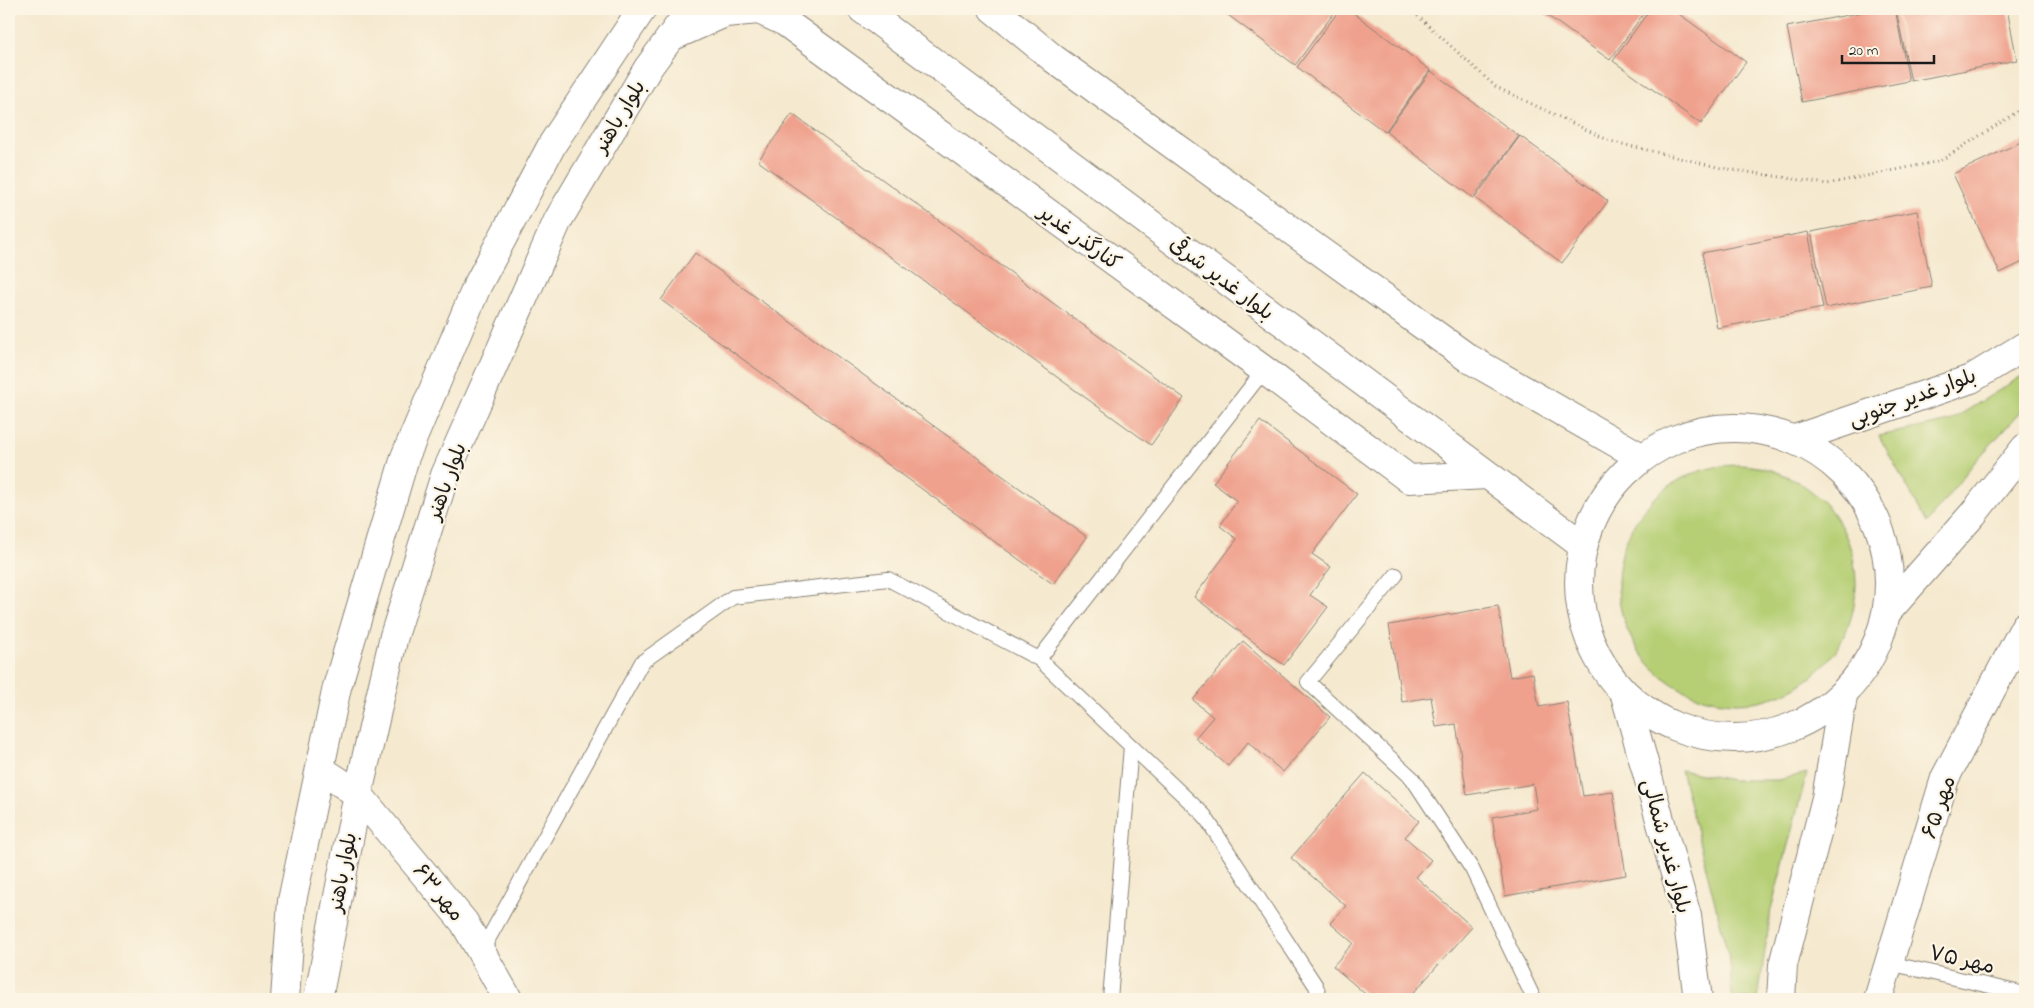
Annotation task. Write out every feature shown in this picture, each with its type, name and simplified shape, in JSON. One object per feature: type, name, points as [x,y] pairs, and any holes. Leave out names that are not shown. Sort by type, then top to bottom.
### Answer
[{"type":"main road","name":"بلوار باهنر","points":[[284,999],[292,901],[337,687],[405,457],[477,286],[553,143],[642,9]]},
{"type":"main road","name":"بلوار باهنر","points":[[318,999],[358,794],[394,636],[445,476],[558,220],[648,68],[691,9]]},
{"type":"main road","name":"بلوار غدیر شرقی","points":[[862,9],[1582,545]]},
{"type":"main road","points":[[993,9],[1054,59],[1468,358],[1641,457]]},
{"type":"main road","name":"کنارگذر غدیر","points":[[671,37],[725,13],[759,10],[785,22],[1264,370],[1410,479],[1487,475]]},
{"type":"main road","name":"بلوار غدیر جنوبی","points":[[1795,439],[1972,379],[2025,346]]},
{"type":"main road","points":[[1742,427],[1795,439],[1840,469],[1873,512],[1888,564],[1887,612],[1871,657],[1843,696],[1804,724],[1758,738],[1710,738],[1664,723],[1625,695],[1593,651],[1578,599],[1582,545],[1604,496],[1641,457],[1689,433],[1742,427]]},
{"type":"main road","points":[[1887,612],[1973,514],[2025,448]]},
{"type":"main road","name":"مهر ۶۵","points":[[1878,999],[1945,778],[2025,626]]},
{"type":"main road","name":"بلوار غدیر شمالی","points":[[1625,695],[1688,916],[1698,999]]},
{"type":"main road","points":[[1781,999],[1783,965],[1826,798],[1843,696]]},
{"type":"main road","name":"مهر ۶۳","points":[[320,769],[358,794],[464,922],[508,999]]},
{"type":"lane","points":[[1039,659],[1264,370]]},
{"type":"lane","points":[[1396,574],[1308,682],[1412,778],[1472,869],[1534,999]]},
{"type":"lane","points":[[481,952],[642,662],[733,596],[888,579],[1039,659],[1204,815],[1316,986],[1320,999]]},
{"type":"lane","points":[[1110,999],[1131,746]]},
{"type":"lane","name":"مهر ۷۵","points":[[1889,963],[2025,994]]},
{"type":"path","points":[[1410,9],[1496,88],[1610,141],[1721,168],[1827,184],[1940,161],[2025,107]]},
{"type":"green space","points":[[2025,374],[2025,407],[1973,464],[1927,523],[1879,436],[1950,421]]},
{"type":"green space","points":[[1725,465],[1749,465],[1772,470],[1793,479],[1813,492],[1829,508],[1842,528],[1851,549],[1856,572],[1854,607],[1847,630],[1829,660],[1813,676],[1793,689],[1772,698],[1749,703],[1725,703],[1702,698],[1681,689],[1661,676],[1645,660],[1632,640],[1623,619],[1618,596],[1618,572],[1623,549],[1632,528],[1645,508],[1661,492],[1681,479],[1702,470]]},
{"type":"green space","points":[[1681,770],[1732,780],[1779,780],[1807,773],[1771,909],[1758,999],[1732,999],[1730,962]]},
{"type":"building","points":[[1220,9],[1337,9],[1295,65]]},
{"type":"building","points":[[1340,9],[1348,9],[1430,70],[1385,132],[1297,67]]},
{"type":"building","points":[[1538,9],[1647,9],[1610,60]]},
{"type":"building","points":[[1650,9],[1672,9],[1746,62],[1701,124],[1613,61]]},
{"type":"building","points":[[1878,9],[1895,9],[1909,81],[1802,102],[1787,27]]},
{"type":"building","points":[[1896,9],[2007,9],[2017,60],[1911,81]]},
{"type":"building","points":[[1431,71],[1519,136],[1473,198],[1386,132]]},
{"type":"building","points":[[792,114],[1184,398],[1151,445],[758,161]]},
{"type":"building","points":[[1520,136],[1608,201],[1562,263],[1475,198]]},
{"type":"building","points":[[2023,141],[2025,147],[2025,261],[2000,273],[1953,174]]},
{"type":"building","points":[[1917,211],[1932,287],[1826,308],[1811,232]]},
{"type":"building","points":[[1808,232],[1823,308],[1717,328],[1702,253]]},
{"type":"building","points":[[695,253],[1087,537],[1053,584],[661,300]]},
{"type":"building","points":[[1260,421],[1357,494],[1312,554],[1331,567],[1310,595],[1328,607],[1284,665],[1194,597],[1237,539],[1220,526],[1237,501],[1213,483]]},
{"type":"building","points":[[1498,606],[1510,677],[1533,673],[1539,707],[1567,702],[1583,796],[1613,792],[1626,875],[1505,896],[1492,817],[1537,809],[1533,784],[1467,795],[1456,724],[1436,727],[1431,697],[1402,702],[1389,625]]},
{"type":"building","points":[[1243,641],[1330,717],[1283,772],[1248,742],[1228,766],[1195,738],[1213,717],[1193,700]]},
{"type":"building","points":[[1365,773],[1419,821],[1405,837],[1431,860],[1416,877],[1472,927],[1408,999],[1371,999],[1333,966],[1353,943],[1330,923],[1346,906],[1291,858]]}]
